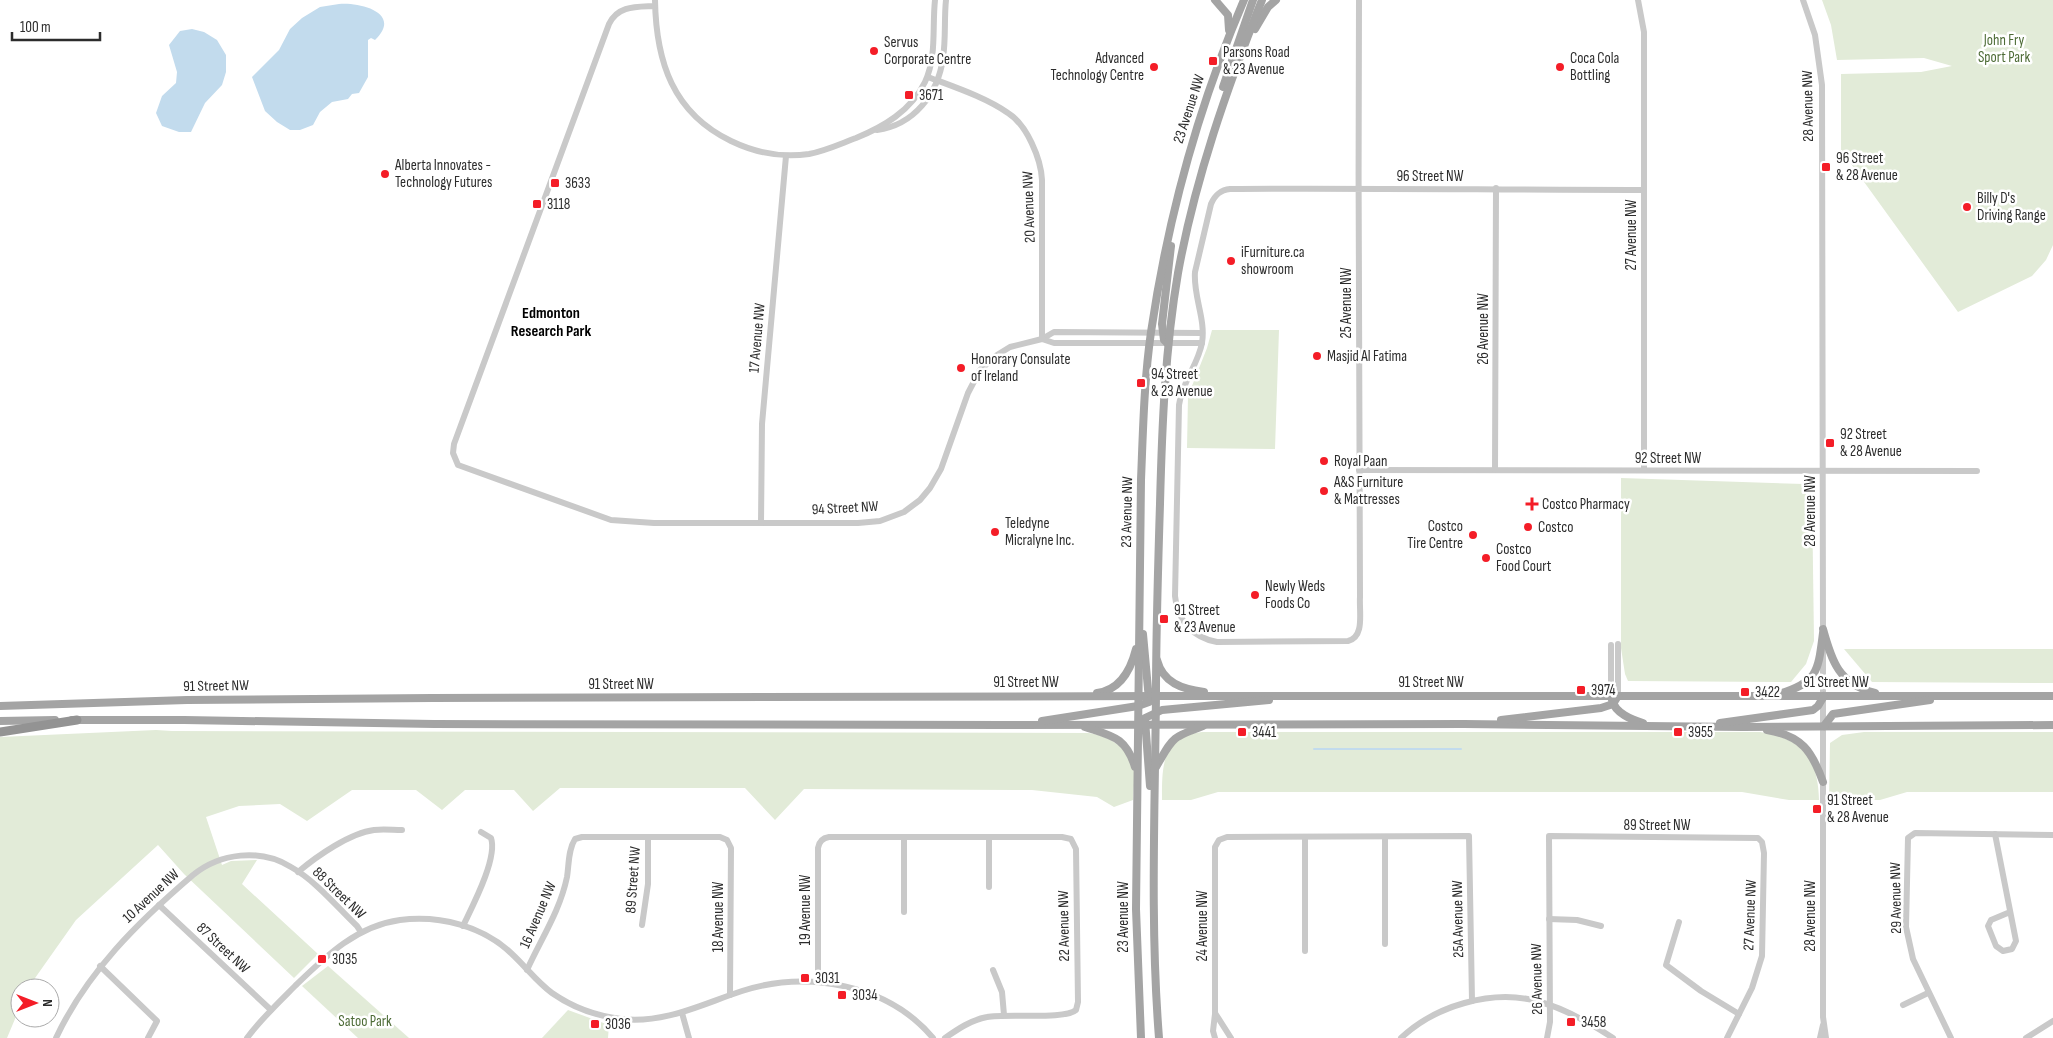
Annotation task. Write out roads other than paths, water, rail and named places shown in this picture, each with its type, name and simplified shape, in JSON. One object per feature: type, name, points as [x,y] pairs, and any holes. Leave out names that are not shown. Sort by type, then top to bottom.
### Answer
[{"type":"highway","points":[[0,732],[76,720]]},
{"type":"main road","points":[[1215,0],[1226,11],[1229,19],[1228,36]]},
{"type":"main road","name":"23 Avenue NW","points":[[1141,1038],[1136,909],[1138,773],[1147,719],[1146,701],[1155,651],[1162,414],[1168,344],[1160,333],[1172,219],[1200,116],[1228,36],[1244,0]]},
{"type":"main road","points":[[1219,114],[1226,76],[1253,0]]},
{"type":"main road","name":"23 Avenue NW","points":[[1146,701],[1138,696],[1140,580],[1144,409],[1153,344],[1160,333],[1178,271],[1192,208],[1219,114],[1262,0]]},
{"type":"main road","points":[[1219,114],[1253,32],[1263,14],[1276,0]]},
{"type":"main road","points":[[1140,580],[1155,842]]},
{"type":"main road","points":[[1770,696],[1801,686],[1812,677],[1818,664],[1823,629]]},
{"type":"main road","points":[[1823,629],[1829,650],[1848,681],[1864,690],[1889,696]]},
{"type":"main road","points":[[1081,696],[1102,693],[1118,684],[1133,661],[1139,637]]},
{"type":"main road","points":[[1155,651],[1159,667],[1164,676],[1181,688],[1233,696]]},
{"type":"main road","name":"91 Street NW","points":[[0,706],[197,700],[1138,696]]},
{"type":"main road","name":"91 Street NW","points":[[1003,725],[1081,716],[1146,701],[1233,696],[2053,696]]},
{"type":"main road","points":[[0,721],[1079,725],[1147,719],[1167,709],[1246,703],[1296,696]]},
{"type":"main road","points":[[1613,704],[1614,696]]},
{"type":"main road","points":[[1703,726],[1813,710],[1824,696]]},
{"type":"main road","points":[[1824,726],[1833,714],[1925,701],[1941,696]]},
{"type":"main road","points":[[1464,724],[1601,708],[1613,704]]},
{"type":"main road","points":[[1613,704],[1624,714],[1646,724],[1674,726]]},
{"type":"main road","points":[[1147,719],[1155,725],[1464,724],[1743,727],[2053,725]]},
{"type":"main road","points":[[1155,769],[1166,746],[1174,738],[1208,724]]},
{"type":"main road","points":[[1079,725],[1109,734],[1123,743],[1129,751],[1138,773]]},
{"type":"main road","name":"23 Avenue NW","points":[[1155,725],[1154,929],[1159,1038]]},
{"type":"main road","points":[[1743,727],[1777,731],[1803,744],[1814,758],[1823,782]]},
{"type":"street","points":[[655,3],[662,61],[682,103],[695,118],[728,140],[758,151],[786,156],[822,151],[874,130],[908,106],[921,90],[928,76],[933,55],[935,0]]},
{"type":"street","points":[[874,130],[887,129],[899,123],[917,111],[932,92],[943,59],[946,0]]},
{"type":"street","name":"25 Avenue NW","points":[[1202,343],[1180,395],[1176,462],[1176,605],[1182,620],[1194,633],[1205,640],[1217,642],[1353,640],[1358,635],[1360,597],[1359,0]]},
{"type":"street","name":"27 Avenue NW","points":[[1638,0],[1644,32],[1644,470]]},
{"type":"street","name":"28 Avenue NW","points":[[1803,0],[1815,35],[1821,76],[1824,726],[1823,1024],[1820,1038]]},
{"type":"street","name":"94 Street NW","points":[[655,3],[625,9],[615,15],[609,24],[453,452],[458,465],[611,520],[762,523],[858,523],[880,521],[904,512],[920,500],[930,488],[941,469],[968,393],[980,370],[997,355],[1010,348],[1042,340],[1054,332],[1160,333]]},
{"type":"street","name":"20 Avenue NW","points":[[928,76],[1010,114],[1026,132],[1035,151],[1041,167],[1042,180],[1042,340]]},
{"type":"street","name":"17 Avenue NW","points":[[762,523],[762,424],[786,156]]},
{"type":"street","name":"96 Street NW","points":[[1202,333],[1194,281],[1195,272],[1211,204],[1219,193],[1230,189],[1496,188],[1643,190]]},
{"type":"street","name":"26 Avenue NW","points":[[1495,470],[1496,188]]},
{"type":"street","points":[[1153,344],[1202,343],[1202,333],[1160,333]]},
{"type":"street","name":"94 Street NW","points":[[1042,340],[1054,343],[1153,344]]},
{"type":"street","name":"92 Street NW","points":[[1359,470],[1977,471]]},
{"type":"street","points":[[1614,644],[1614,696]]},
{"type":"street","name":"88 Street NW","points":[[298,872],[361,833],[373,830],[402,830]]},
{"type":"street","points":[[463,926],[483,882],[492,850],[491,838],[481,832]]},
{"type":"street","name":"29 Avenue NW","points":[[1951,1038],[1913,959],[1906,927],[1908,838],[1915,833],[1995,834]]},
{"type":"street","points":[[2010,912],[1991,920],[1988,926],[1996,946],[2003,951],[2012,949],[2016,943],[1995,834],[2053,834]]},
{"type":"street","name":"25A Avenue NW","points":[[1385,837],[1470,836],[1472,1001]]},
{"type":"street","name":"26 Avenue NW","points":[[1547,1038],[1550,1022],[1548,919],[1550,836]]},
{"type":"street","name":"89 Street NW","points":[[1550,836],[1758,838],[1762,842]]},
{"type":"street","name":"89 Street NW","points":[[575,839],[582,837],[715,837],[727,840]]},
{"type":"street","name":"89 Street NW","points":[[642,925],[648,884],[648,837]]},
{"type":"street","name":"19 Avenue NW","points":[[818,982],[818,848],[821,840],[829,837],[904,837]]},
{"type":"street","points":[[904,912],[904,837],[989,837],[989,887]]},
{"type":"street","name":"22 Avenue NW","points":[[989,837],[1062,837],[1073,840],[1076,847],[1078,1002],[1075,1011],[1065,1015],[1004,1015]]},
{"type":"street","name":"24 Avenue NW","points":[[1215,1038],[1213,1030],[1215,1013],[1215,847],[1219,840],[1227,837],[1305,837]]},
{"type":"street","points":[[1305,950],[1305,837],[1385,837],[1385,944]]},
{"type":"street","name":"16 Avenue NW","points":[[527,970],[561,900],[568,873],[571,848],[575,839]]},
{"type":"street","name":"18 Avenue NW","points":[[727,840],[731,848],[730,995]]},
{"type":"street","name":"27 Avenue NW","points":[[1727,1038],[1752,988],[1762,956],[1764,853],[1762,842]]},
{"type":"street","name":"88 Street NW","points":[[228,857],[263,856],[281,862],[298,872],[357,926],[361,932]]},
{"type":"street","name":"10 Avenue NW","points":[[56,1038],[75,1003],[100,966],[128,935],[200,869],[228,857]]},
{"type":"street","name":"87 Street NW","points":[[159,905],[271,1010]]},
{"type":"street","points":[[247,1038],[271,1010],[337,948],[361,932],[384,924],[408,919],[434,919],[463,926],[499,943],[552,993],[592,1013],[615,1018],[644,1020],[682,1013],[730,995],[767,985],[818,982],[847,987],[883,1000],[915,1020],[934,1038]]},
{"type":"street","points":[[1548,919],[1577,920],[1601,926]]},
{"type":"street","points":[[1679,922],[1666,965],[1701,991],[1739,1014]]},
{"type":"street","points":[[100,966],[157,1021],[148,1038]]},
{"type":"street","points":[[945,1038],[975,1020],[1004,1015],[1002,992],[993,970]]},
{"type":"street","points":[[1903,1005],[1928,993]]},
{"type":"street","points":[[1401,1038],[1422,1022],[1444,1010],[1472,1001],[1515,998],[1536,1001],[1576,1016],[1613,1038]]},
{"type":"street","points":[[682,1013],[689,1038]]},
{"type":"street","points":[[1215,1013],[1231,1038]]},
{"type":"street","points":[[2026,1038],[2053,1021]]},
{"type":"street","name":"28 Avenue NW","points":[[1823,1024],[1826,1038]]},
{"type":"water","points":[[339,4],[367,7],[381,16],[384,23],[382,31],[375,40],[371,38],[368,40],[368,77],[359,93],[352,94],[348,99],[332,102],[320,112],[313,125],[300,130],[290,130],[265,111],[252,77],[279,50],[290,29],[302,18],[320,7]]},
{"type":"water","points":[[192,29],[204,32],[217,40],[226,55],[226,72],[222,85],[205,103],[191,132],[179,132],[162,126],[156,113],[162,96],[176,83],[177,72],[169,45],[180,31]]},
{"type":"waterway","points":[[1314,749],[1461,749]]},
{"type":"place","name":"Servus Corporate Centre","points":[[874,51]]},
{"type":"place","name":"Parsons Road & 23 Avenue","points":[[1213,61]]},
{"type":"place","name":"Advanced Technology Centre","points":[[1154,67]]},
{"type":"place","name":"Coca Cola Bottling","points":[[1560,67]]},
{"type":"place","name":"3671","points":[[909,95]]},
{"type":"place","name":"96 Street & 28 Avenue","points":[[1826,167]]},
{"type":"place","name":"Alberta Innovates - Technology Futures","points":[[385,174]]},
{"type":"place","name":"3633","points":[[555,183]]},
{"type":"place","name":"3118","points":[[537,204]]},
{"type":"place","name":"Billy D's Driving Range","points":[[1967,207]]},
{"type":"place","name":"iFurniture.ca showroom","points":[[1231,261]]},
{"type":"place","name":"Masjid Al Fatima","points":[[1317,356]]},
{"type":"place","name":"Honorary Consulate of Ireland","points":[[961,368]]},
{"type":"place","name":"94 Street & 23 Avenue","points":[[1141,383]]},
{"type":"place","name":"92 Street & 28 Avenue","points":[[1830,443]]},
{"type":"place","name":"Royal Paan","points":[[1324,461]]},
{"type":"place","name":"A&S Furniture & Mattresses","points":[[1324,491]]},
{"type":"place","name":"Costco Pharmacy","points":[[1532,504]]},
{"type":"place","name":"Costco","points":[[1528,527]]},
{"type":"place","name":"Teledyne Micralyne Inc.","points":[[995,532]]},
{"type":"place","name":"Costco Tire Centre","points":[[1473,535]]},
{"type":"place","name":"Costco Food Court","points":[[1486,558]]},
{"type":"place","name":"Newly Weds Foods Co","points":[[1255,595]]},
{"type":"place","name":"91 Street & 23 Avenue","points":[[1164,619]]},
{"type":"place","name":"3974","points":[[1581,690]]},
{"type":"place","name":"3422","points":[[1745,692]]},
{"type":"place","name":"3441","points":[[1242,732]]},
{"type":"place","name":"3955","points":[[1678,732]]},
{"type":"place","name":"91 Street & 28 Avenue","points":[[1817,809]]},
{"type":"place","name":"3035","points":[[322,959]]},
{"type":"place","name":"3031","points":[[805,978]]},
{"type":"place","name":"3034","points":[[842,995]]},
{"type":"place","name":"3458","points":[[1571,1022]]},
{"type":"place","name":"3036","points":[[595,1024]]},
{"type":"district","name":"Edmonton Research Park","points":[[551,322]]},
{"type":"park label","name":"John Fry Sport Park","points":[[2004,48]]},
{"type":"park label","name":"Satoo Park","points":[[365,1021]]}]
